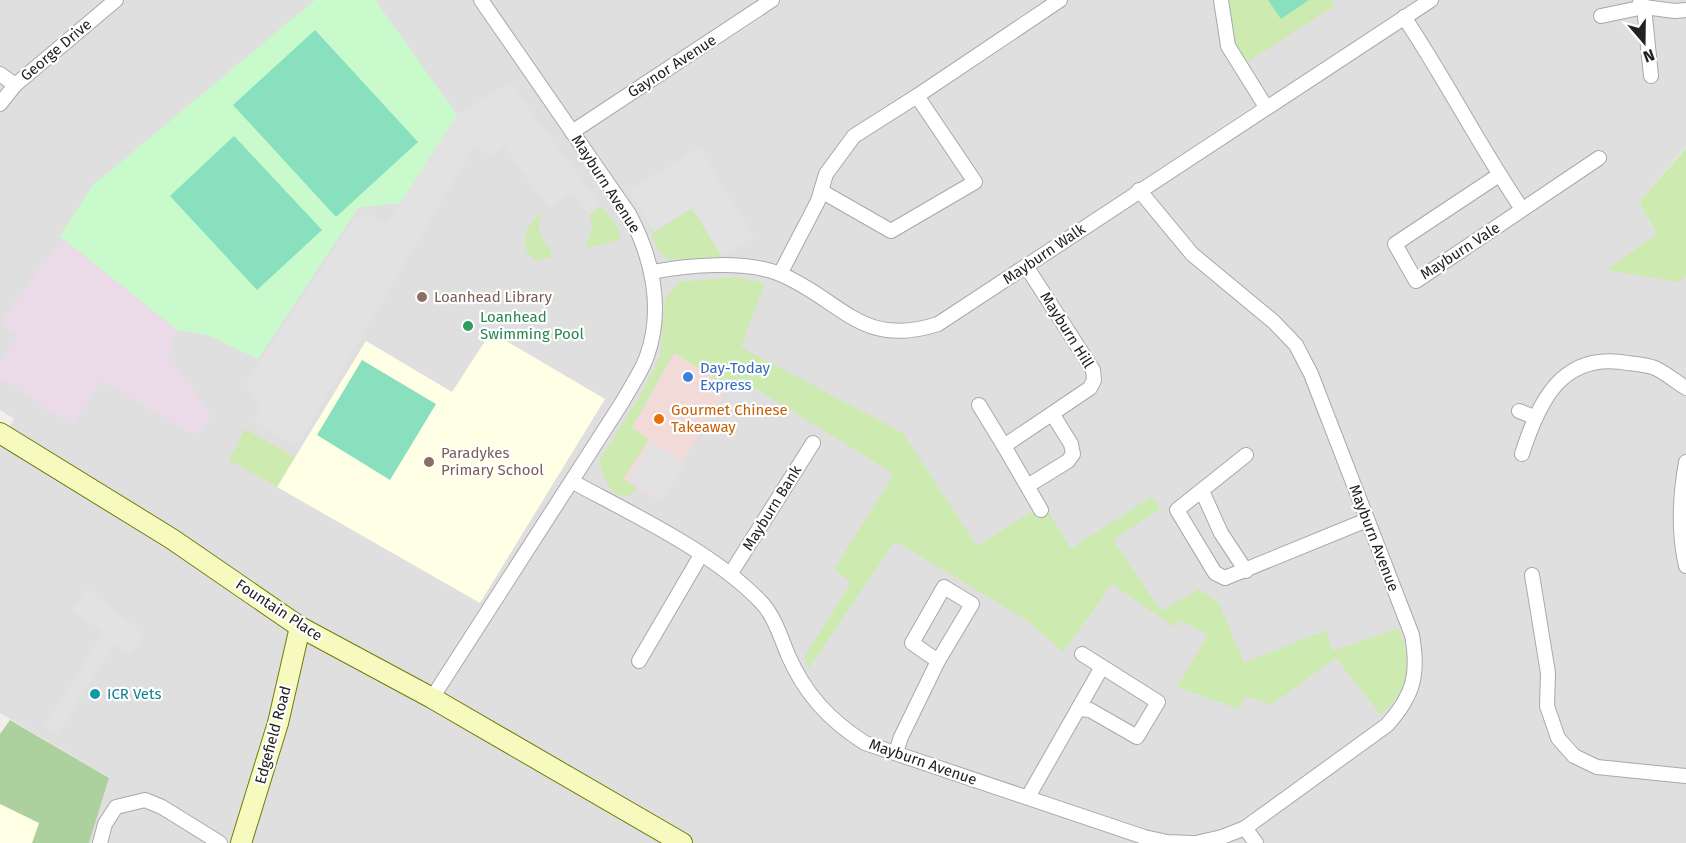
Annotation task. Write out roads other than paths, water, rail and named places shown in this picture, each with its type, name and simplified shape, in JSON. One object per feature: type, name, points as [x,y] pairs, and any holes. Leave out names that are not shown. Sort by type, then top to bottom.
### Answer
[{"type":"main road","name":"Fountain Place","points":[[0,432],[172,539],[300,627],[432,698],[682,843]]},
{"type":"main road","name":"Edgefield Road","points":[[241,843],[278,723],[300,627]]},
{"type":"street","name":"George Drive","points":[[0,104],[15,85],[116,0]]},
{"type":"street","name":"Mayburn Avenue","points":[[432,698],[573,482],[647,357],[655,312],[652,272],[643,240],[629,214],[481,0]]},
{"type":"street","name":"Gaynor Avenue","points":[[572,132],[772,0]]},
{"type":"street","points":[[780,274],[821,191],[826,174],[854,136],[1060,0]]},
{"type":"street","points":[[1221,0],[1228,46],[1266,107]]},
{"type":"street","name":"Mayburn Walk","points":[[652,272],[746,265],[780,274],[870,327],[891,332],[917,331],[938,324],[1431,0]]},
{"type":"street","points":[[1601,16],[1642,4],[1675,11],[1686,10]]},
{"type":"street","points":[[1642,4],[1651,75]]},
{"type":"street","points":[[1404,17],[1444,76],[1499,175],[1522,209]]},
{"type":"street","points":[[0,74],[15,85]]},
{"type":"street","points":[[821,191],[891,231],[975,182],[917,96]]},
{"type":"street","name":"Mayburn Vale","points":[[1499,175],[1395,244],[1416,281],[1599,158]]},
{"type":"street","name":"Mayburn Avenue","points":[[573,482],[731,573],[763,604],[799,678],[819,708],[841,728],[865,742],[1144,837],[1167,842],[1194,843],[1222,837],[1245,828],[1387,725],[1403,707],[1413,685],[1417,659],[1412,634],[1311,374],[1296,345],[1274,322],[1192,254],[1139,190]]},
{"type":"street","name":"Mayburn Hill","points":[[1004,446],[1090,388],[1094,380],[1093,370],[1026,266]]},
{"type":"street","points":[[1522,454],[1534,417],[1557,381],[1587,364],[1614,360],[1654,367],[1686,388]]},
{"type":"street","points":[[979,405],[1029,485],[1041,510]]},
{"type":"street","points":[[1519,411],[1534,417]]},
{"type":"street","points":[[1029,485],[1068,461],[1073,453],[1071,444],[1053,415]]},
{"type":"street","name":"Mayburn Bank","points":[[731,573],[813,443]]},
{"type":"street","points":[[1246,455],[1177,510],[1215,573],[1225,578],[1246,571],[1367,520]]},
{"type":"street","points":[[1686,462],[1683,493],[1683,552],[1686,566]]},
{"type":"street","points":[[1202,492],[1221,533],[1246,571]]},
{"type":"street","points":[[639,661],[701,555]]},
{"type":"street","points":[[1533,575],[1529,599],[1548,673],[1547,706],[1558,738],[1574,756],[1597,767],[1686,776]]},
{"type":"street","points":[[896,752],[938,661],[972,604],[944,587],[912,643],[938,661]]},
{"type":"street","points":[[1078,709],[1090,710],[1137,737],[1158,702],[1082,654]]},
{"type":"street","points":[[1028,797],[1102,667]]},
{"type":"street","points":[[100,843],[105,824],[116,807],[146,800],[162,807],[220,843]]},
{"type":"street","points":[[1245,828],[1256,843]]},
{"type":"place","name":"Loanhead Library","points":[[422,297]]},
{"type":"place","name":"Loanhead Swimming Pool","points":[[468,326]]},
{"type":"place","name":"Day-Today Express","points":[[688,377]]},
{"type":"place","name":"Gourmet Chinese Takeaway","points":[[659,419]]},
{"type":"place","name":"Paradykes Primary School","points":[[429,462]]},
{"type":"place","name":"ICR Vets","points":[[95,694]]}]
